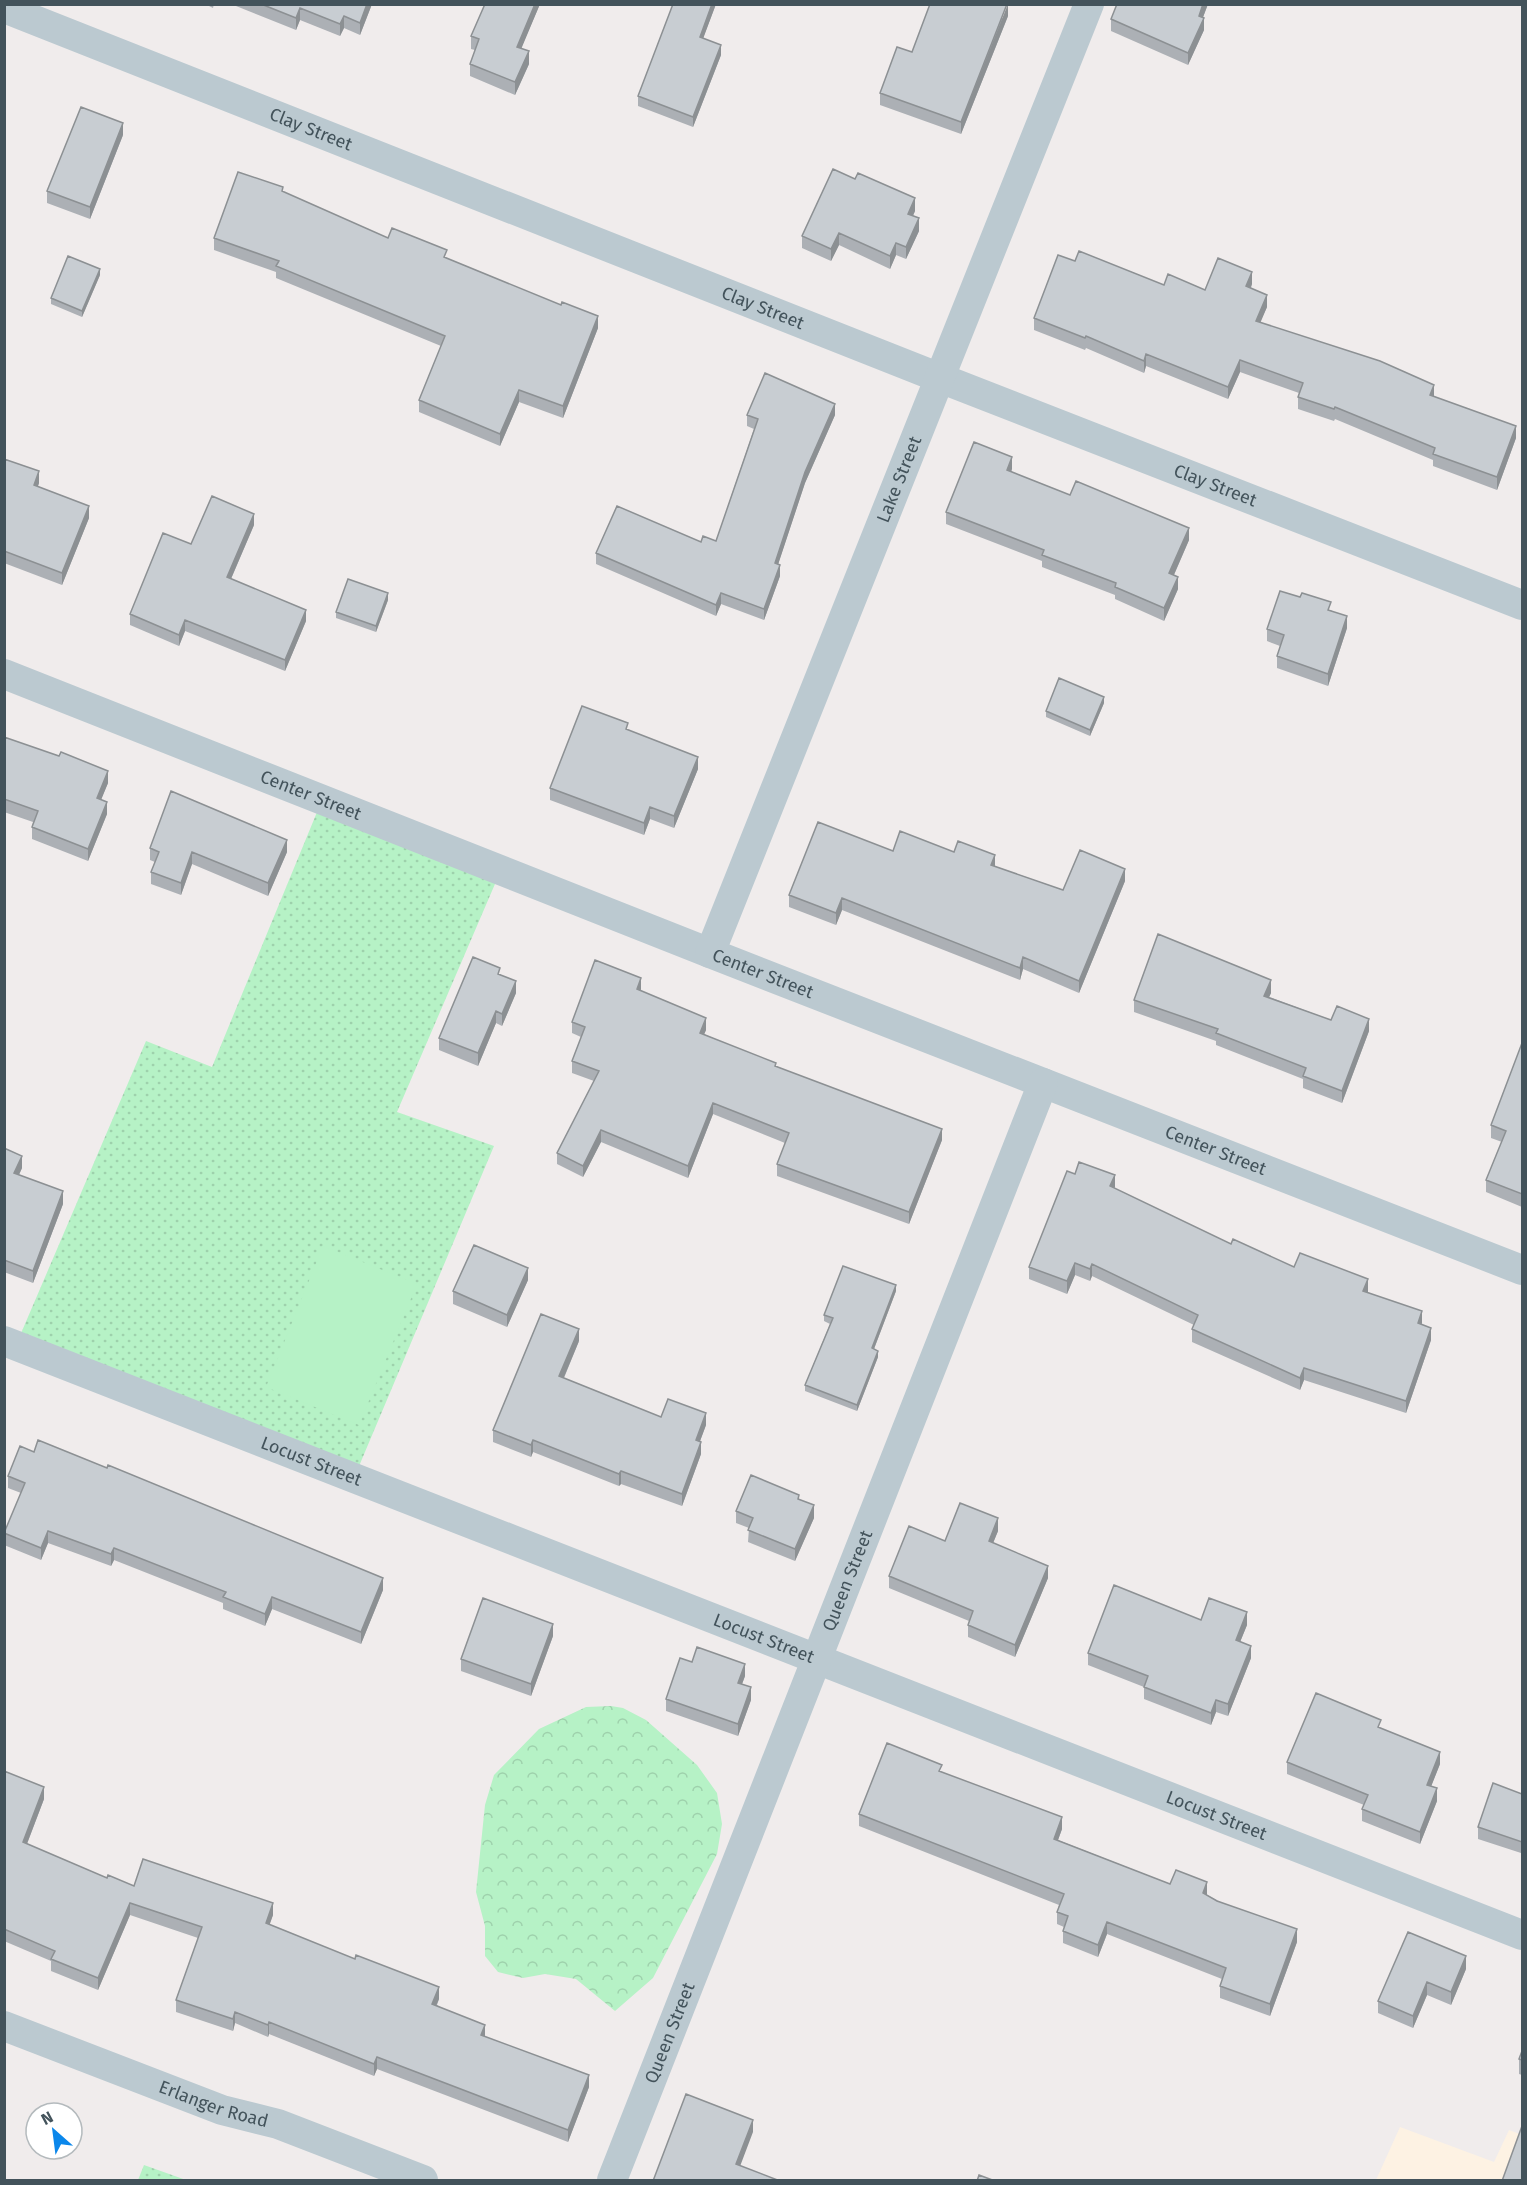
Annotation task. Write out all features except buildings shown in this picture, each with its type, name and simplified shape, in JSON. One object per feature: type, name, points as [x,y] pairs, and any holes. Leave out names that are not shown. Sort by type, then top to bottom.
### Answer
[{"type":"street","name":"Lake Street","points":[[710,953],[1089,4]]},
{"type":"street","name":"Clay Street","points":[[4,8],[940,378],[1522,604]]},
{"type":"street","name":"Center Street","points":[[4,674],[1522,1270]]},
{"type":"street","name":"Queen Street","points":[[612,2181],[1043,1083]]},
{"type":"street","name":"Locust Street","points":[[4,1341],[1522,1935]]},
{"type":"street","name":"Erlanger Road","points":[[4,2025],[222,2110],[279,2124],[423,2181]]},
{"type":"shaded area","points":[[1400,2127],[1494,2162],[1509,2130],[1522,2135],[1522,2180],[1376,2180]]},
{"type":"green space","points":[[322,800],[501,870],[397,1112],[494,1146],[354,1478],[16,1345],[146,1041],[212,1067]]},
{"type":"green space","points":[[323,1246],[417,1284],[359,1425],[266,1387]]},
{"type":"green space","points":[[586,1707],[623,1708],[646,1720],[697,1765],[717,1793],[722,1824],[717,1854],[653,1978],[615,2011],[576,1979],[545,1974],[523,1978],[498,1972],[485,1956],[485,1926],[476,1892],[485,1805],[494,1775],[539,1729]]},
{"type":"green space","points":[[144,2165],[186,2180],[138,2180]]}]
